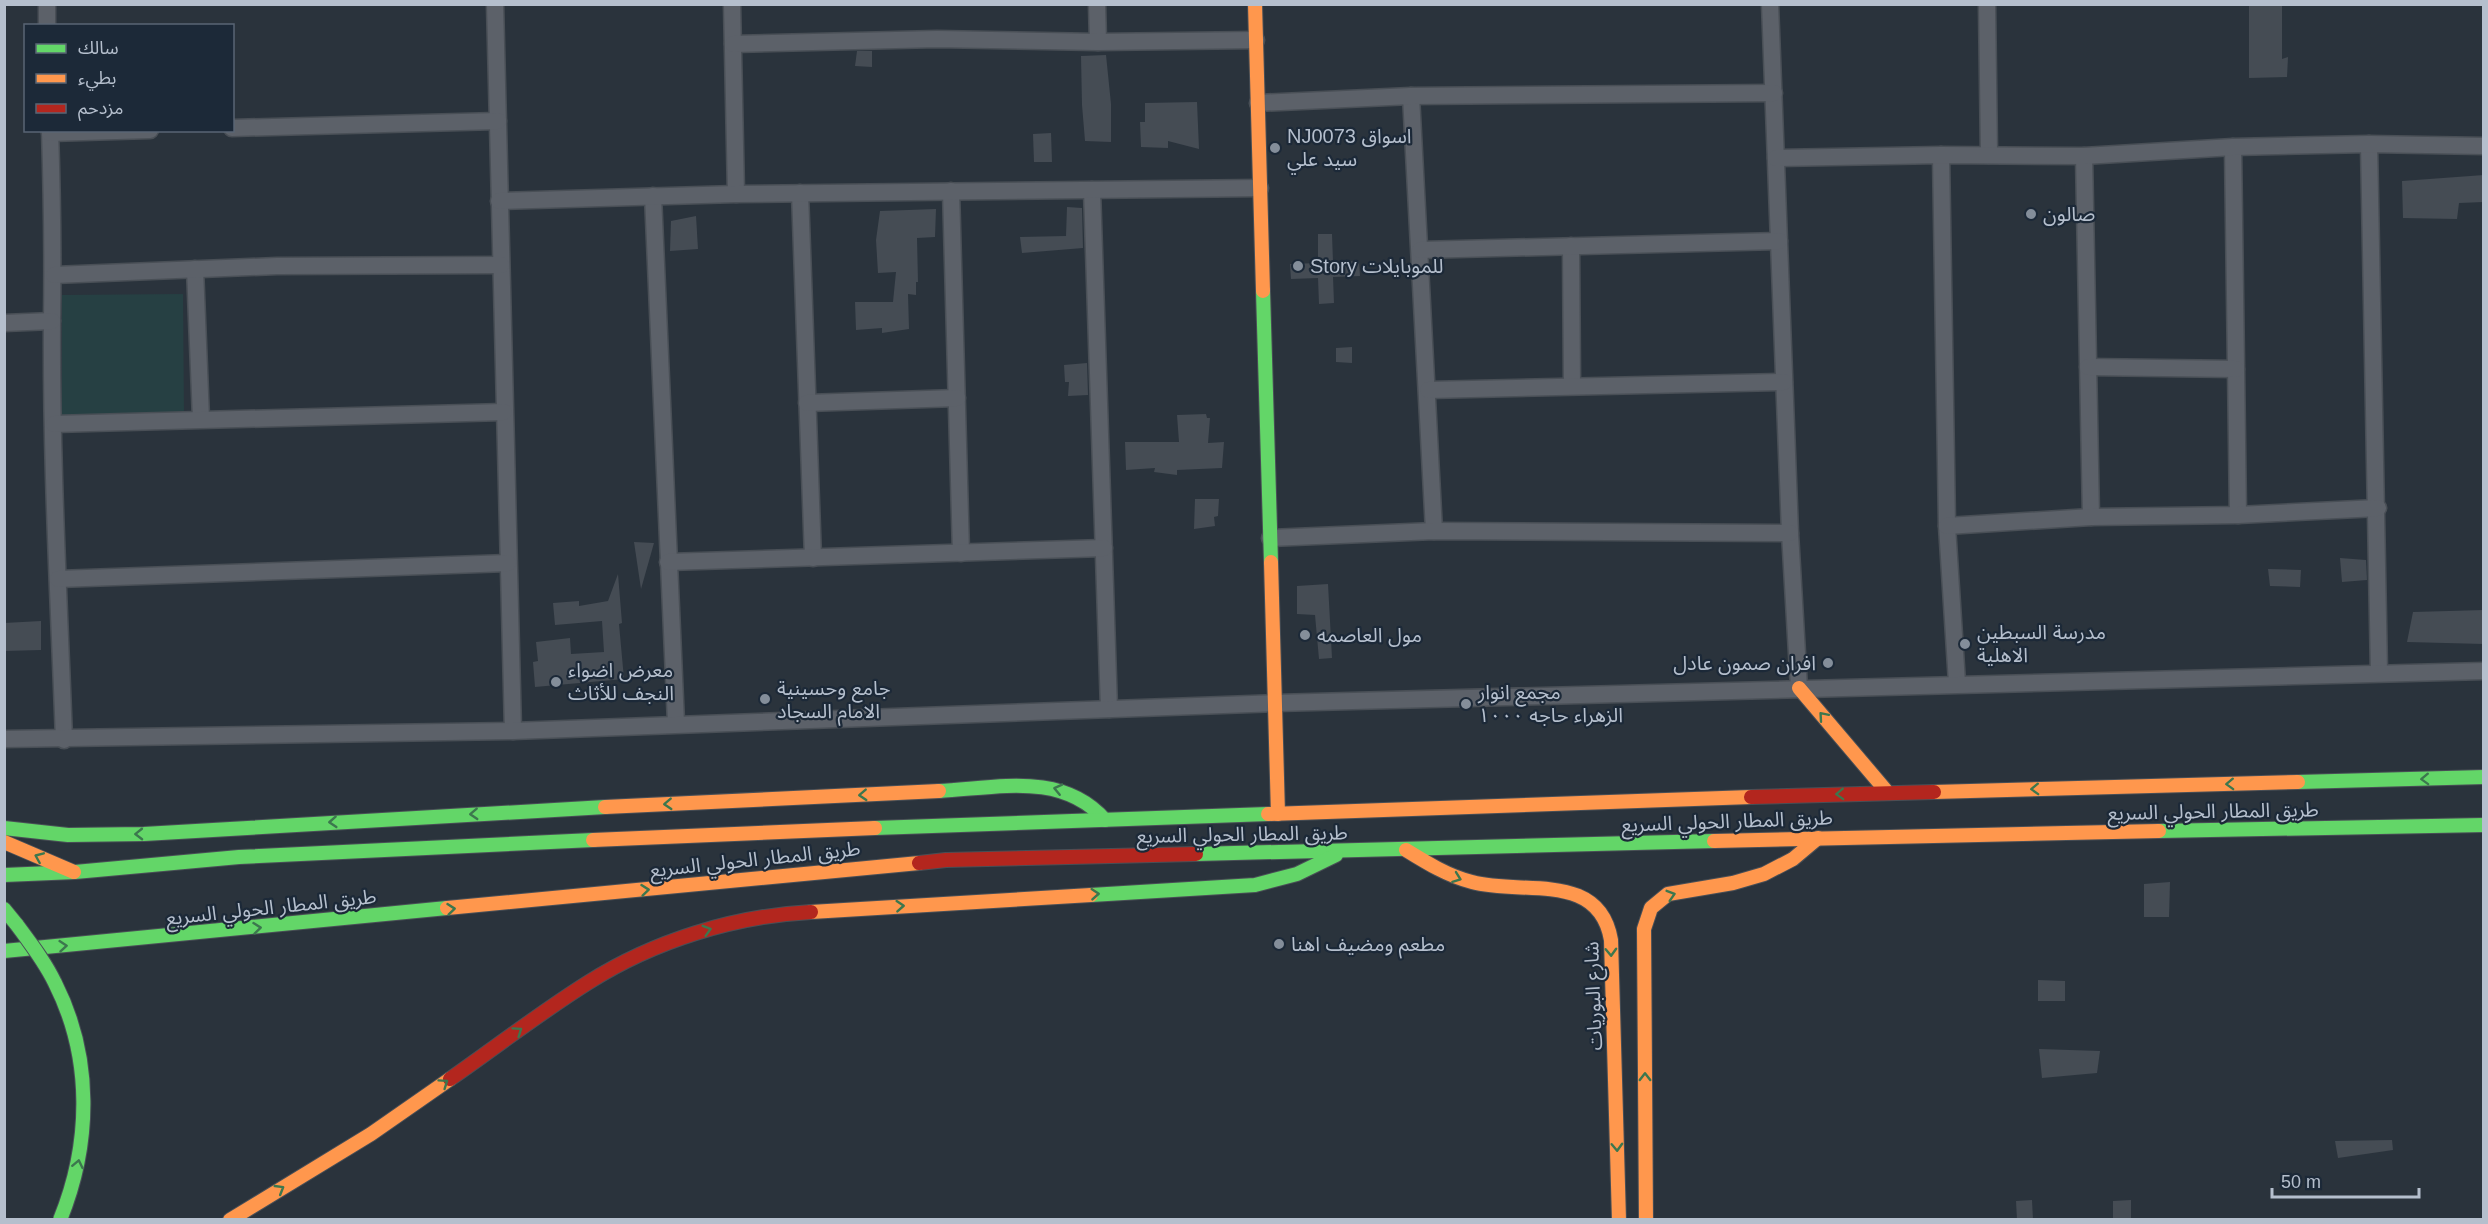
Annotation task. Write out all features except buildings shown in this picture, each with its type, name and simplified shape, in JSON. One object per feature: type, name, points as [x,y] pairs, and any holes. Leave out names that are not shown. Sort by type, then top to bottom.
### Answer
[{"type":"main road","points":[[1255,4],[1278,814]]},
{"type":"main road","points":[[1799,688],[1888,793]]},
{"type":"main road","points":[[2478,777],[2479,793]]},
{"type":"main road","name":"طريق المطار الحولي السريع","points":[[4,875],[75,872],[250,856],[707,834],[1888,793],[2478,777]]},
{"type":"main road","points":[[4,828],[68,835],[144,834],[392,818],[1036,786],[1062,789],[1075,794],[1097,810],[1105,820]]},
{"type":"main road","points":[[2478,825],[2480,810]]},
{"type":"main road","name":"طريق المطار الحولي السريع","points":[[4,951],[946,860],[1341,852],[1818,838],[2478,825]]},
{"type":"main road","points":[[1646,1220],[1644,929],[1648,912],[1660,898],[1668,894],[1748,880],[1765,874],[1794,858],[1818,838]]},
{"type":"main road","points":[[4,842],[75,872]]},
{"type":"main road","name":"شارع البوريات","points":[[1406,850],[1445,873],[1474,883],[1574,893],[1587,897],[1605,915],[1610,927],[1611,940],[1619,1220]]},
{"type":"main road","points":[[230,1220],[371,1134],[590,981],[628,961],[687,936],[738,922],[802,912],[1255,885],[1305,872],[1341,852]]},
{"type":"main road","points":[[4,909],[45,964],[60,993],[79,1055],[83,1098],[80,1152],[73,1184],[60,1220]]},
{"type":"main road","points":[[4,916],[17,925]]},
{"type":"street","points":[[47,4],[47,24]]},
{"type":"street","points":[[495,4],[513,731]]},
{"type":"street","points":[[732,4],[736,194]]},
{"type":"street","points":[[1096,4],[1098,42]]},
{"type":"street","points":[[1770,4],[1790,533],[1799,688]]},
{"type":"street","points":[[1987,4],[1989,155]]},
{"type":"street","points":[[733,44],[937,39],[1098,42],[1256,40]]},
{"type":"street","points":[[1258,104],[1411,96],[1774,93]]},
{"type":"street","points":[[1411,96],[1434,531]]},
{"type":"street","points":[[234,128],[498,121]]},
{"type":"street","points":[[50,132],[54,275],[52,321],[54,424],[64,740]]},
{"type":"street","points":[[1776,158],[1941,155],[2084,156],[2233,147],[2369,144],[2484,146]]},
{"type":"street","points":[[2369,144],[2378,508],[2379,673]]},
{"type":"street","points":[[2233,147],[2238,515]]},
{"type":"street","points":[[1941,155],[1947,526],[1958,683]]},
{"type":"street","points":[[2084,156],[2091,517]]},
{"type":"street","points":[[499,201],[736,194],[1260,188]]},
{"type":"street","points":[[1092,190],[1109,709]]},
{"type":"street","points":[[951,191],[962,553]]},
{"type":"street","points":[[800,193],[813,558]]},
{"type":"street","points":[[654,196],[676,723]]},
{"type":"street","points":[[1420,250],[1779,241]]},
{"type":"street","points":[[1571,246],[1572,387]]},
{"type":"street","points":[[54,275],[289,266],[501,265]]},
{"type":"street","points":[[195,269],[201,419]]},
{"type":"street","points":[[4,322],[52,321]]},
{"type":"street","points":[[2088,367],[2236,369]]},
{"type":"street","points":[[1428,390],[1784,382]]},
{"type":"street","points":[[807,403],[957,398]]},
{"type":"street","points":[[54,424],[504,412]]},
{"type":"street","points":[[1947,526],[2091,517],[2238,515],[2378,508]]},
{"type":"street","points":[[1270,538],[1434,531],[1790,533]]},
{"type":"street","points":[[668,562],[1104,548]]},
{"type":"street","points":[[58,579],[508,563]]},
{"type":"street","points":[[4,739],[64,740],[513,731],[676,723],[1276,703],[1958,683],[2484,671]]},
{"type":"green space","points":[[183,294],[184,417],[62,418],[62,295]]},
{"type":"traffic: fast","points":[[1263,291],[1271,562]]},
{"type":"traffic: fast","points":[[2298,782],[2484,777]]},
{"type":"traffic: fast","points":[[939,791],[1006,786],[1049,788],[1069,794],[1088,805],[1105,820]]},
{"type":"traffic: fast","points":[[4,828],[68,835],[144,834],[605,807]]},
{"type":"traffic: fast","points":[[875,828],[1268,814]]},
{"type":"traffic: fast","points":[[2159,831],[2484,825]]},
{"type":"traffic: fast","points":[[4,875],[75,872],[239,857],[593,840]]},
{"type":"traffic: fast","points":[[1196,854],[1714,841]]},
{"type":"traffic: fast","points":[[1091,895],[1255,885],[1297,874],[1336,855]]},
{"type":"traffic: fast","points":[[4,951],[447,908]]},
{"type":"traffic: fast","points":[[4,909],[17,925]]},
{"type":"traffic: fast","points":[[17,925],[55,983],[76,1041],[81,1071],[83,1101],[78,1161],[60,1220]]},
{"type":"traffic: slow","points":[[1255,4],[1263,291]]},
{"type":"traffic: slow","points":[[1271,562],[1278,814]]},
{"type":"traffic: slow","points":[[1799,688],[1888,793]]},
{"type":"traffic: slow","points":[[1934,792],[2298,782]]},
{"type":"traffic: slow","points":[[605,807],[939,791]]},
{"type":"traffic: slow","points":[[1268,814],[1751,797]]},
{"type":"traffic: slow","points":[[593,840],[875,828]]},
{"type":"traffic: slow","points":[[1714,841],[2159,831]]},
{"type":"traffic: slow","points":[[1646,1220],[1644,929],[1651,908],[1668,894],[1733,883],[1764,874],[1793,859],[1818,838]]},
{"type":"traffic: slow","points":[[4,842],[74,872]]},
{"type":"traffic: slow","points":[[1406,850],[1446,873],[1472,882],[1492,886],[1556,890],[1575,895],[1591,903],[1604,918],[1611,940],[1619,1220]]},
{"type":"traffic: slow","points":[[447,908],[919,863]]},
{"type":"traffic: slow","points":[[811,912],[1091,895]]},
{"type":"traffic: slow","points":[[230,1220],[371,1134],[450,1079]]},
{"type":"traffic: jam","points":[[1751,797],[1934,792]]},
{"type":"traffic: jam","points":[[919,863],[946,860],[1196,854]]},
{"type":"traffic: jam","points":[[450,1079],[571,993],[640,954],[724,925],[782,914],[811,912]]},
{"type":"place","name":"NJ0073 اسواق سيد علي","points":[[1275,148]]},
{"type":"place","name":"صالون","points":[[2031,214]]},
{"type":"place","name":"Story للموبايلات","points":[[1298,266]]},
{"type":"place","name":"مول العاصمه","points":[[1305,635]]},
{"type":"place","name":"مدرسة السبطين الاهلية","points":[[1965,644]]},
{"type":"place","name":"افران صمون عادل","points":[[1828,663]]},
{"type":"place","name":"معرض اضواء النجف للأثاث","points":[[556,682]]},
{"type":"place","name":"جامع وحسينية الامام السجاد","points":[[765,699]]},
{"type":"place","name":"مجمع انوار الزهراء حاجه ١٠٠٠","points":[[1466,704]]},
{"type":"place","name":"مطعم ومضيف اهنا","points":[[1279,944]]}]
